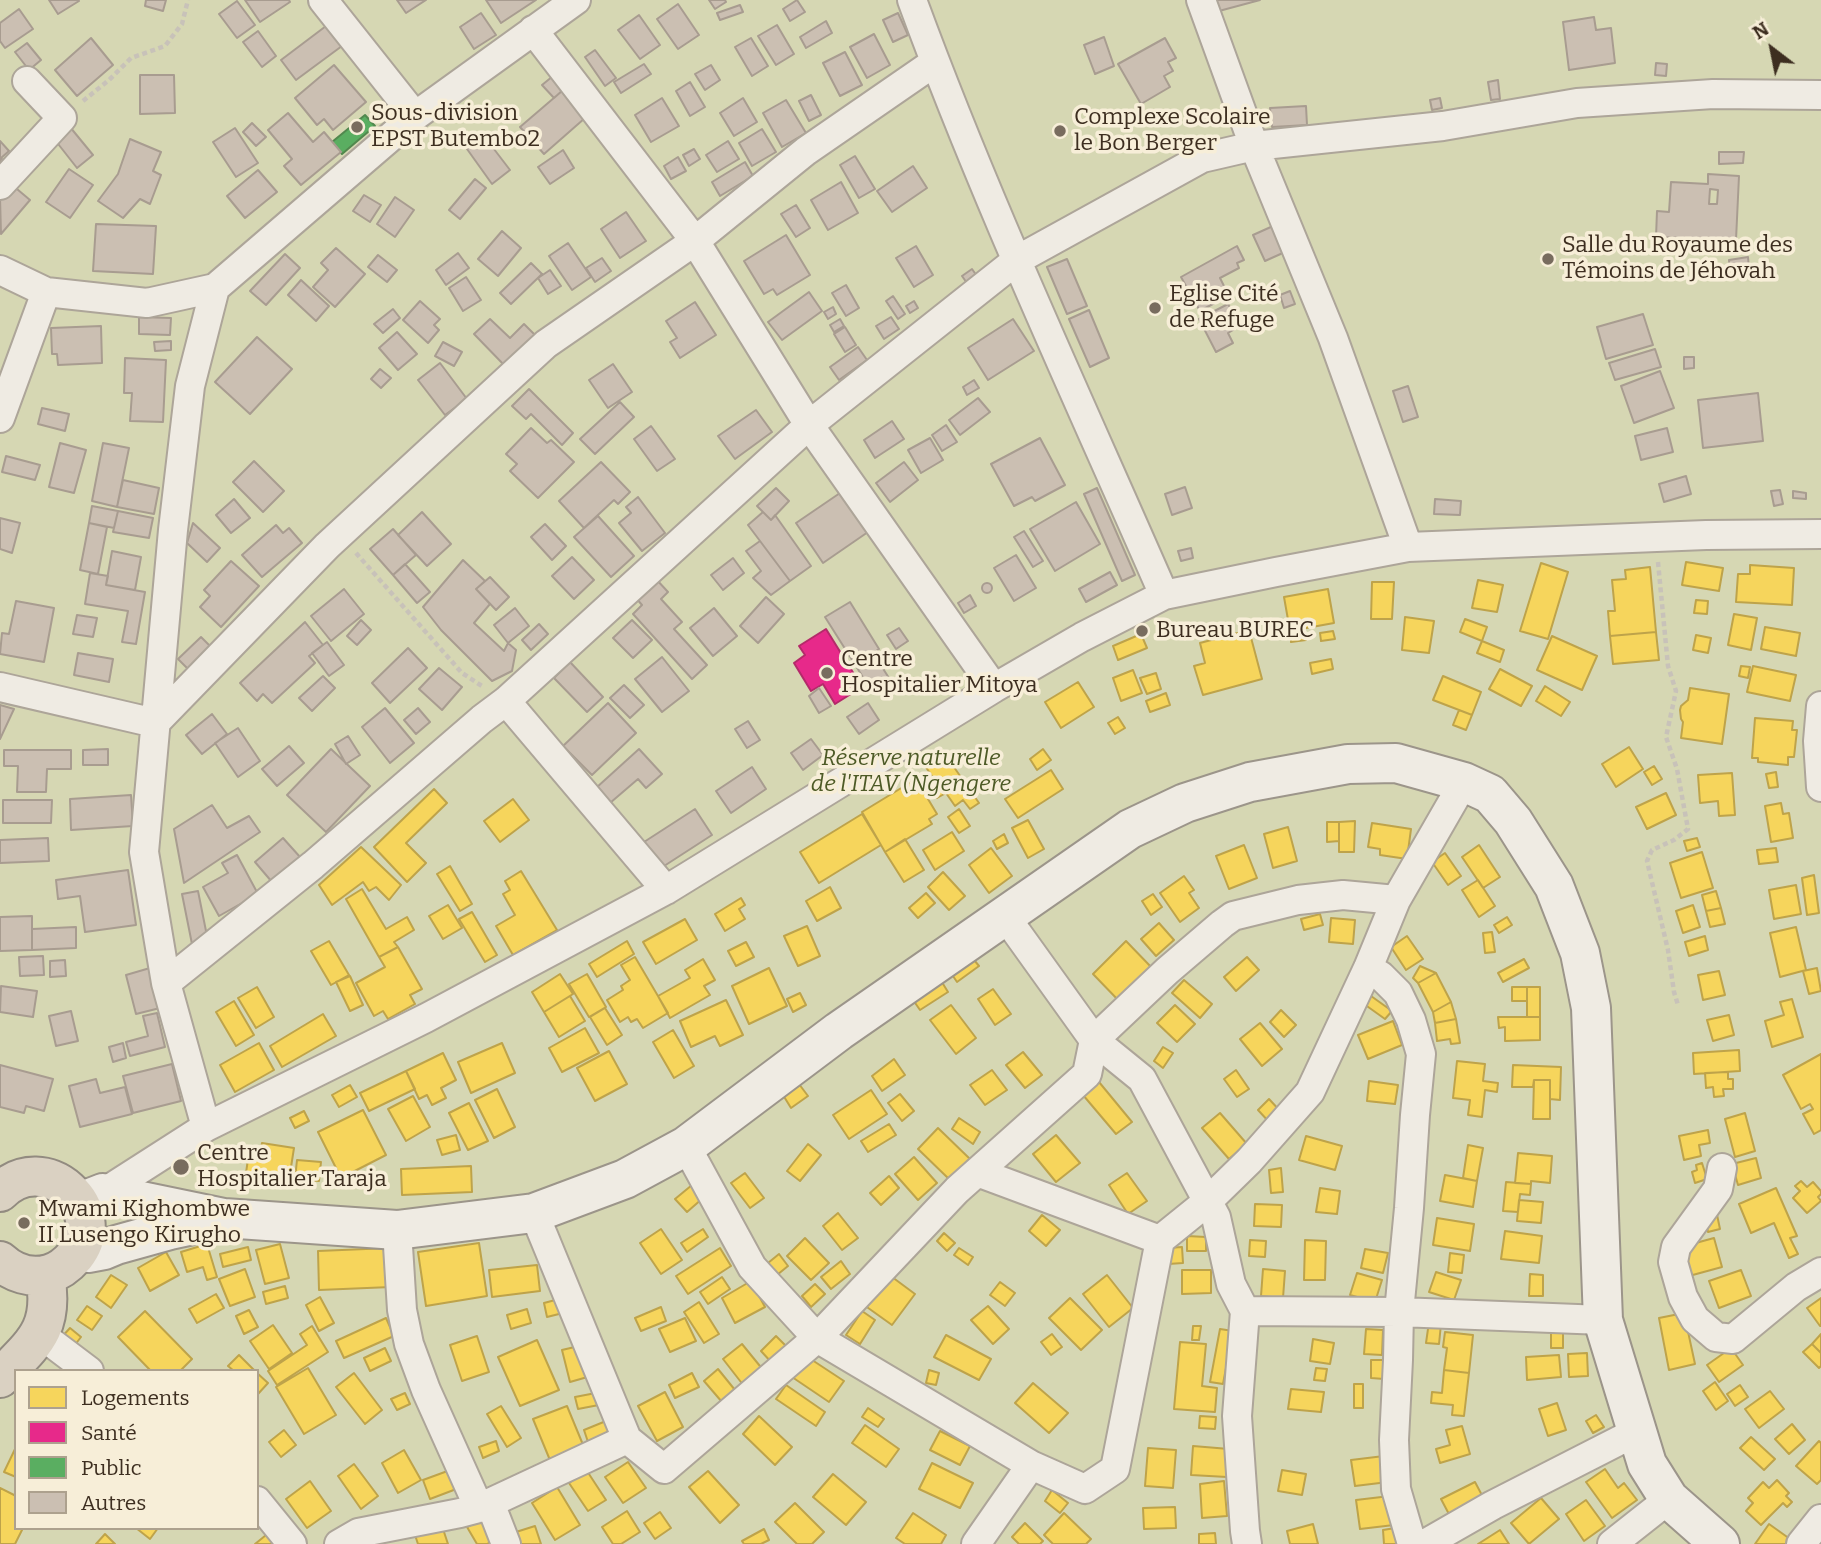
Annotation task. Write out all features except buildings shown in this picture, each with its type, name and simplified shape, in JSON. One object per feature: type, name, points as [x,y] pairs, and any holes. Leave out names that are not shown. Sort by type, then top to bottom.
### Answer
[{"type":"highway","points":[[1,1266],[20,1275],[45,1275],[68,1264],[79,1251],[85,1235],[85,1219],[91,1198],[55,1180],[39,1176],[7,1178]]},
{"type":"highway","points":[[0,1378],[40,1334],[49,1301],[45,1275]]},
{"type":"main road","points":[[91,1198],[224,1219],[397,1230],[534,1213],[625,1180],[686,1146],[839,1031],[1130,830],[1185,803],[1250,782],[1348,764],[1396,763],[1464,782],[1490,794],[1513,821],[1554,886],[1580,953],[1591,1007],[1603,1320],[1647,1464],[1669,1499],[1720,1544]]},
{"type":"main road","points":[[79,1251],[88,1253],[104,1250],[170,1230],[224,1219]]},
{"type":"street","points":[[323,0],[415,116]]},
{"type":"street","points":[[0,270],[46,292],[148,303],[215,288],[415,116],[576,0]]},
{"type":"street","points":[[912,0],[1017,260],[1164,596]]},
{"type":"street","points":[[1201,0],[1254,146],[1333,338],[1408,547]]},
{"type":"street","points":[[533,30],[695,241],[809,425],[994,688]]},
{"type":"street","points":[[155,723],[339,535],[545,344],[695,241],[806,152],[935,62]]},
{"type":"street","points":[[0,185],[62,118],[27,82]]},
{"type":"street","points":[[166,983],[313,865],[506,701],[809,425],[1017,260],[1202,158],[1254,146],[1443,126],[1577,103],[1713,94],[1821,95]]},
{"type":"street","points":[[206,1127],[166,983],[144,852],[173,530],[190,386],[215,288]]},
{"type":"street","points":[[0,418],[46,292]]},
{"type":"street","points":[[91,1198],[206,1127],[426,1018],[666,890],[994,688],[1082,637],[1164,596],[1408,547],[1655,537],[1821,534]]},
{"type":"street","points":[[0,687],[155,723]]},
{"type":"street","points":[[506,701],[666,890]]},
{"type":"street","points":[[1821,706],[1818,741],[1821,787]]},
{"type":"street","points":[[686,1146],[752,1267],[817,1338],[1031,1465],[1085,1489],[1115,1468],[1160,1240],[1207,1202],[1249,1161],[1310,1092],[1368,968],[1396,900],[1464,782]]},
{"type":"street","points":[[534,1213],[628,1439],[664,1469],[817,1338],[957,1190],[1087,1074],[1094,1040],[1167,971],[1233,916],[1298,900],[1343,895],[1396,900]]},
{"type":"street","points":[[1004,916],[1094,1040],[1142,1079],[1216,1217],[1231,1284],[1245,1311],[1237,1416],[1247,1544]]},
{"type":"street","points":[[1368,968],[1381,976],[1398,993],[1411,1020],[1421,1055],[1399,1312],[1394,1440],[1396,1489],[1412,1544]]},
{"type":"street","points":[[1722,1168],[1718,1189],[1676,1247],[1673,1262],[1683,1297],[1695,1319],[1716,1337],[1733,1339],[1796,1287],[1821,1272]]},
{"type":"street","points":[[977,1172],[1160,1240]]},
{"type":"street","points":[[397,1230],[402,1310],[409,1344],[426,1390],[506,1544]]},
{"type":"street","points":[[1245,1311],[1399,1312],[1603,1320]]},
{"type":"street","points":[[40,1334],[86,1369]]},
{"type":"street","points":[[1425,1544],[1493,1505],[1636,1432]]},
{"type":"street","points":[[339,1544],[358,1533],[460,1513],[484,1505],[628,1439]]},
{"type":"street","points":[[976,1544],[1031,1465]]},
{"type":"street","points":[[1612,1544],[1669,1499]]},
{"type":"street","points":[[259,1503],[292,1544]]},
{"type":"street","points":[[1801,1544],[1821,1519]]},
{"type":"path","points":[[62,118],[109,80],[131,58],[165,46],[182,24],[188,0]]},
{"type":"path","points":[[339,535],[462,673],[506,701]]},
{"type":"path","points":[[1655,537],[1668,666],[1676,691],[1667,737],[1677,769],[1688,829],[1674,840],[1652,850],[1647,861],[1678,1005]]},
{"type":"green space","name":"Réserve naturelle de l'ITAV (Ngengere","points":[[0,0],[1821,0],[1821,1544],[0,1544]]},
{"type":"place","name":"Sous-division EPST Butembo2","points":[[357,127]]},
{"type":"place","name":"Complexe Scolaire le Bon Berger","points":[[1060,131]]},
{"type":"place","name":"Salle du Royaume des Témoins de Jéhovah","points":[[1548,259]]},
{"type":"place","name":"Eglise Cité de Refuge","points":[[1155,308]]},
{"type":"place","name":"Bureau BUREC","points":[[1142,631]]},
{"type":"place","name":"Centre Hospitalier Mitoya","points":[[827,673]]},
{"type":"place","name":"Centre Hospitalier Taraja","points":[[181,1167]]},
{"type":"place","name":"Mwami Kighombwe II Lusengo Kirugho","points":[[24,1223]]}]
